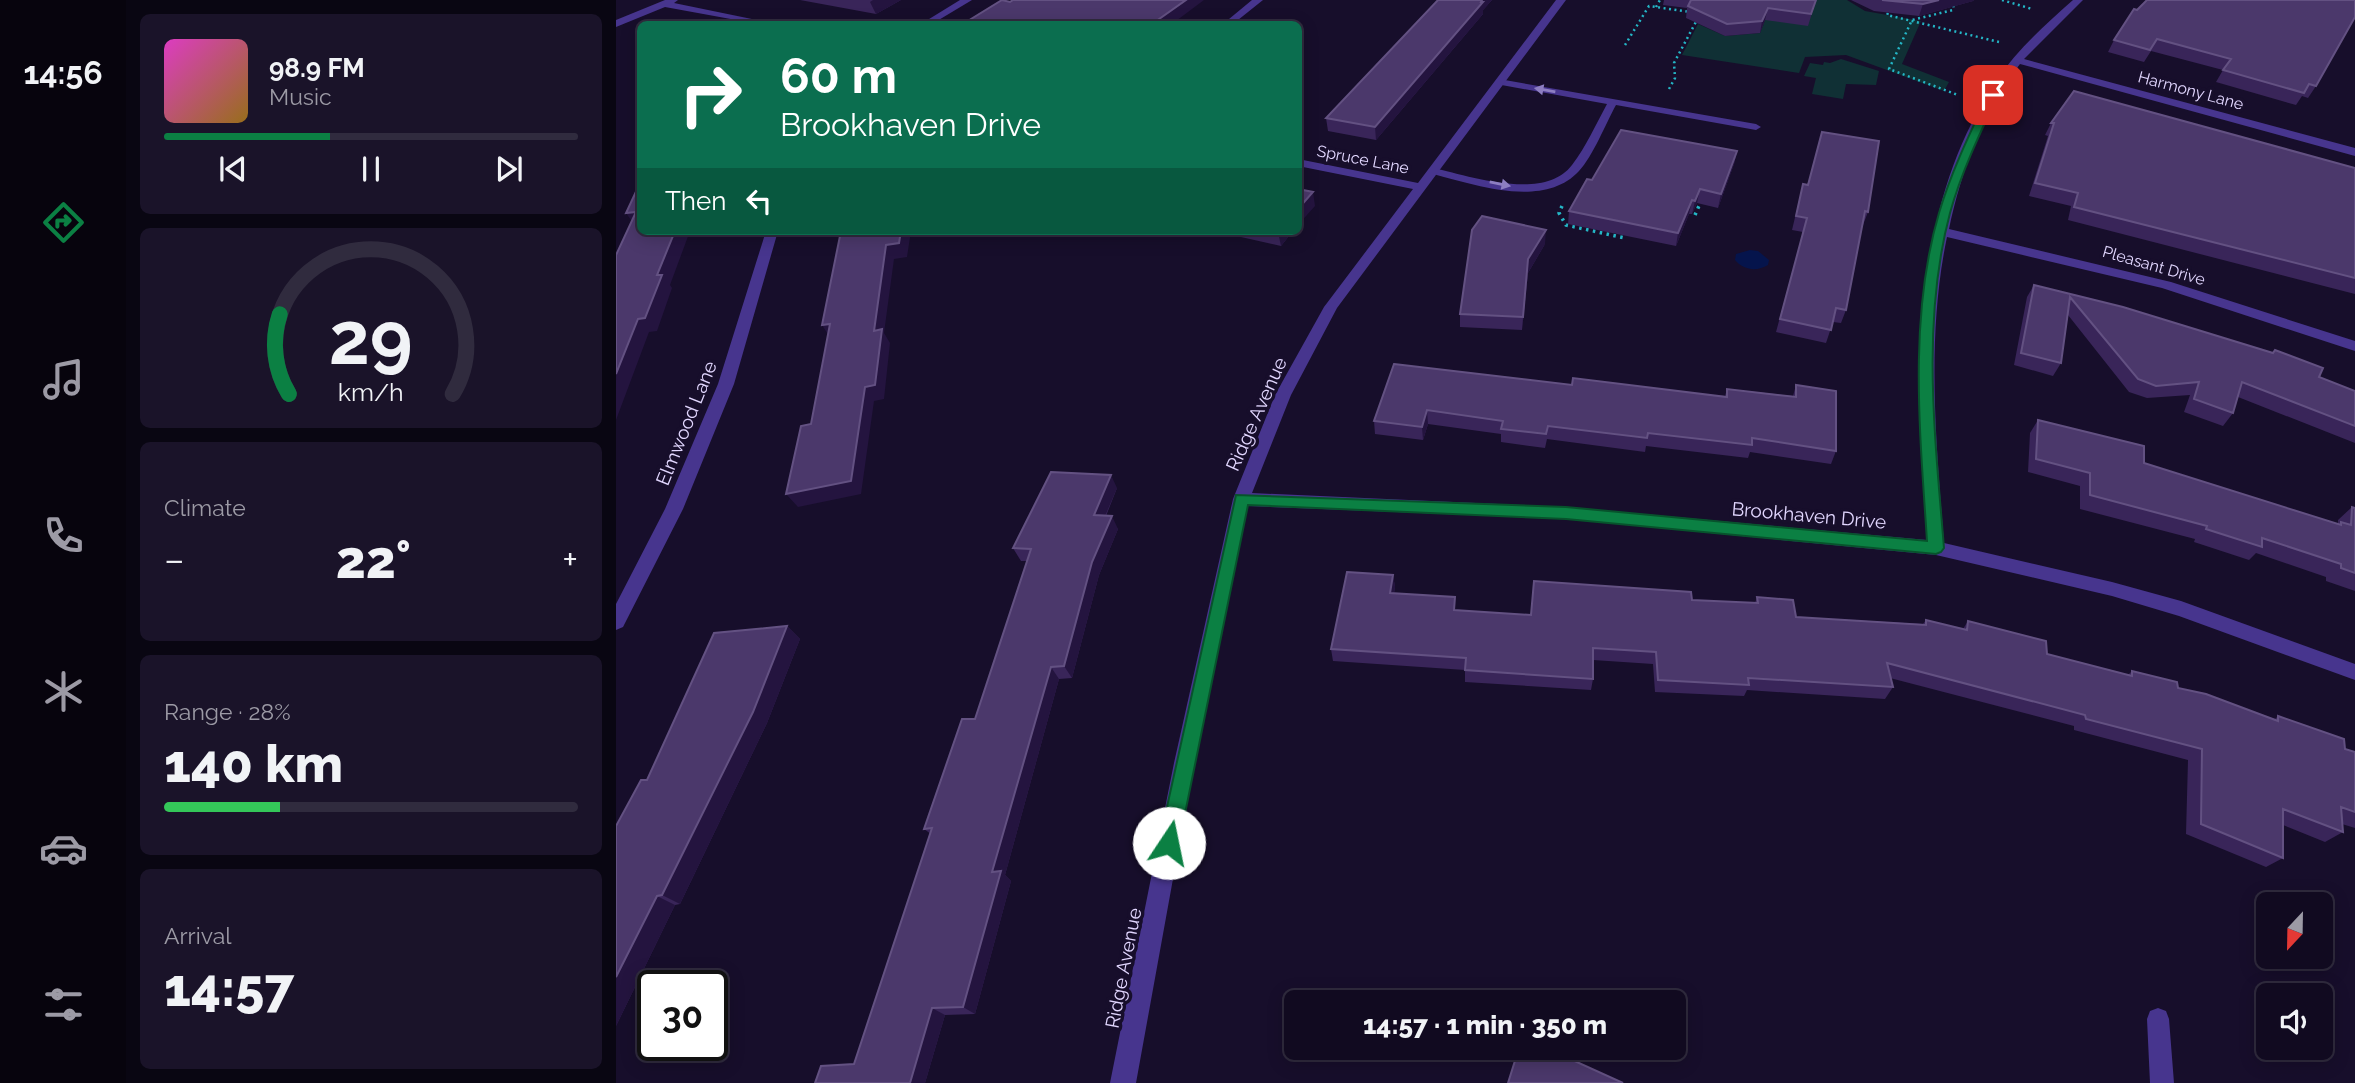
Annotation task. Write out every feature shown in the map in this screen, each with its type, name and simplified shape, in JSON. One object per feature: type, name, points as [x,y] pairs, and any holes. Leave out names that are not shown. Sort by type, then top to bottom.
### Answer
[{"type":"street","points":[[931,21],[967,0]]},
{"type":"street","points":[[1232,21],[1258,0]]},
{"type":"street","name":"Ridge Avenue","points":[[1123,1083],[1184,764],[1241,499],[1283,395],[1331,307],[1561,0]]},
{"type":"street","points":[[1936,548],[1925,401],[1930,290],[1940,231],[1971,140],[1993,95],[2018,60],[2078,0]]},
{"type":"street","points":[[616,24],[669,2],[757,21]]},
{"type":"street","name":"Harmony Lane","points":[[2018,60],[2355,152]]},
{"type":"street","name":"Spruce Lane","points":[[1302,163],[1422,187]]},
{"type":"street","name":"Pleasant Drive","points":[[1940,231],[2166,285],[2355,346]]},
{"type":"street","name":"Elmwood Lane","points":[[616,622],[674,509],[726,384],[771,235]]},
{"type":"street","name":"Brookhaven Drive","points":[[1241,499],[1566,513],[1936,548],[2181,608],[2355,672]]},
{"type":"lane","points":[[1499,82],[1756,127]]},
{"type":"lane","points":[[1433,171],[1519,188],[1552,186],[1570,176],[1576,168],[1613,102]]},
{"type":"lane","points":[[2158,1019],[2162,1083]]},
{"type":"path","points":[[1656,7],[1660,0]]},
{"type":"path","points":[[1912,20],[1953,10],[1954,0]]},
{"type":"path","points":[[2002,0],[2033,9]]},
{"type":"path","points":[[1625,44],[1649,6],[1701,13],[1674,63],[1675,78],[1667,94],[1654,109]]},
{"type":"path","points":[[1888,13],[1887,15],[1999,42]]},
{"type":"path","points":[[1912,20],[1889,69],[1958,94]]},
{"type":"path","points":[[1695,215],[1705,192]]},
{"type":"path","points":[[1570,200],[1559,213],[1566,225],[1625,238]]},
{"type":"green space","points":[[1816,0],[1847,0],[1865,11],[1921,21],[1902,64],[1949,82],[1944,91],[1846,55],[1805,57],[1799,73],[1682,55],[1698,24],[1725,36],[1760,33],[1765,20]]},
{"type":"green space","points":[[1841,59],[1879,71],[1876,85],[1846,84],[1843,99],[1812,94],[1816,78],[1804,76],[1810,63],[1823,65],[1824,62]]},
{"type":"shaded area","points":[[1758,251],[1769,260],[1768,265],[1750,269],[1735,260],[1736,254]]},
{"type":"building","points":[[1002,0],[1186,0],[1156,21],[968,21]]},
{"type":"building","points":[[1438,0],[1483,2],[1375,127],[1326,118]]},
{"type":"building","points":[[1691,0],[1816,0],[1811,14],[1768,8],[1762,21],[1727,24],[1688,6]]},
{"type":"building","points":[[1882,0],[1939,0],[1923,4]]},
{"type":"building","points":[[2147,0],[2355,0],[2355,17],[2316,86],[2309,84],[2304,93],[2223,70],[2231,59],[2157,39],[2150,50],[2114,40],[2134,9],[2137,10]]},
{"type":"building","points":[[2074,91],[2355,168],[2355,278],[2074,207],[2078,193],[2035,183],[2054,123],[2051,123]]},
{"type":"building","points":[[1621,130],[1737,151],[1721,194],[1700,189],[1695,201],[1692,200],[1678,233],[1569,211],[1587,179],[1592,180]]},
{"type":"building","points":[[1822,132],[1879,141],[1868,212],[1865,211],[1846,310],[1836,308],[1831,330],[1780,319],[1807,218],[1796,216],[1803,184],[1808,185]]},
{"type":"building","points":[[637,189],[637,235],[673,235],[657,275],[662,275],[645,318],[638,319],[616,374],[616,255],[636,212],[626,213]]},
{"type":"building","points":[[1302,190],[1313,192],[1302,204]]},
{"type":"building","points":[[1482,216],[1546,230],[1528,259],[1523,317],[1460,314],[1472,230]]},
{"type":"building","points":[[840,235],[900,235],[899,243],[886,245],[874,331],[882,329],[875,385],[865,387],[851,481],[786,494],[801,426],[811,424],[830,324],[822,325]]},
{"type":"building","points":[[2034,285],[2123,307],[2273,353],[2275,350],[2323,368],[2319,377],[2355,391],[2355,426],[2242,382],[2233,413],[2194,399],[2199,382],[2156,386],[2138,379],[2070,297],[2061,363],[2021,353]]},
{"type":"building","points":[[1394,364],[1572,385],[1573,378],[1727,397],[1727,389],[1796,397],[1796,385],[1836,391],[1836,451],[1752,438],[1752,445],[1648,433],[1647,438],[1548,426],[1546,434],[1501,429],[1503,421],[1427,410],[1422,427],[1374,421]]},
{"type":"building","points":[[2038,420],[2144,446],[2144,463],[2341,525],[2341,522],[2351,525],[2352,507],[2355,508],[2355,573],[2341,568],[2341,564],[2262,538],[2262,547],[2206,529],[2207,526],[2090,495],[2090,473],[2036,459]]},
{"type":"building","points":[[1051,472],[1111,475],[1094,515],[1112,516],[1092,562],[1064,666],[1051,667],[992,872],[1001,871],[963,1007],[932,1008],[910,1083],[815,1083],[821,1066],[854,1064],[932,828],[924,829],[962,719],[975,719],[1031,549],[1013,548]]},
{"type":"building","points":[[1347,572],[1393,575],[1390,593],[1455,597],[1454,610],[1531,615],[1534,581],[1691,592],[1692,600],[1758,603],[1757,597],[1793,600],[1796,617],[1926,625],[1926,620],[1967,630],[1968,621],[2046,641],[2047,654],[2132,676],[2132,671],[2177,682],[2178,688],[2206,694],[2278,721],[2278,716],[2344,739],[2345,749],[2355,752],[2355,812],[2341,807],[2343,832],[2283,809],[2283,858],[2201,824],[2202,749],[1887,663],[1893,687],[1748,678],[1749,685],[1658,680],[1656,652],[1593,648],[1593,679],[1465,670],[1466,658],[1331,649]]},
{"type":"building","points":[[787,626],[753,712],[662,895],[657,896],[616,977],[616,826],[641,780],[647,780],[714,633]]},
{"type":"building","points":[[1515,1060],[1572,1060],[1623,1083],[1508,1083]]},
{"type":"route","points":[[1169,843],[1241,499],[1566,513],[1936,548],[1925,401],[1930,290],[1944,213],[1971,140],[1993,95]]}]
